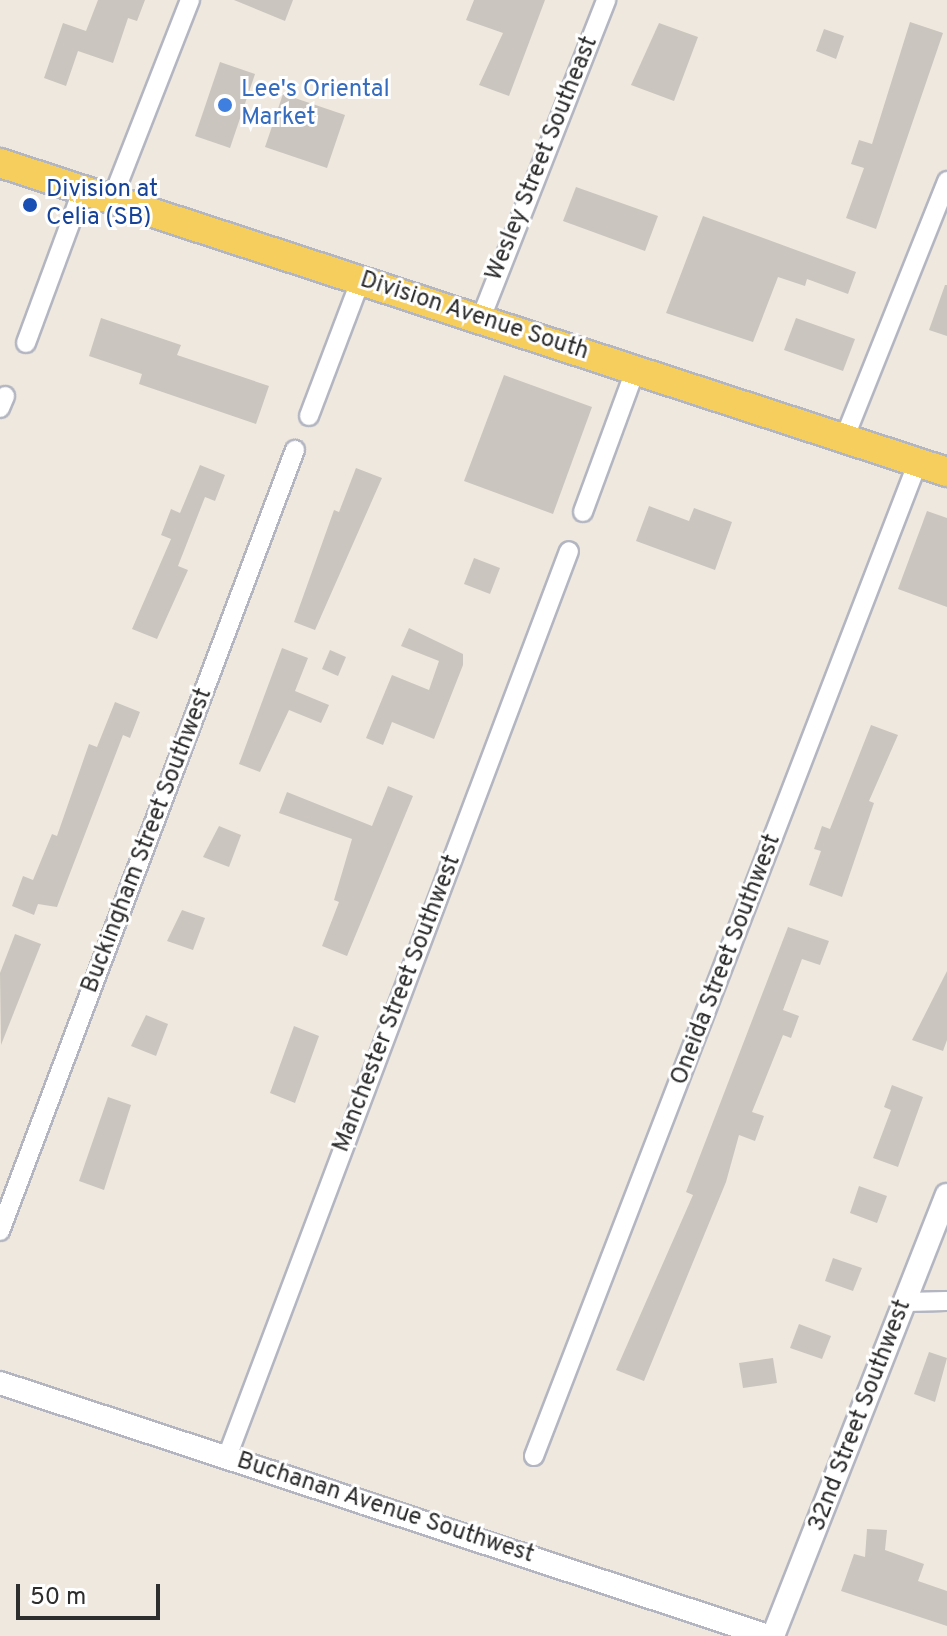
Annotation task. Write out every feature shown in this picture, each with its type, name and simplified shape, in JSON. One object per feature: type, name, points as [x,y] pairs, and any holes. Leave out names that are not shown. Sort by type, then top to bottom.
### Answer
[{"type":"main road","name":"Division Avenue South","points":[[0,163],[947,472]]},
{"type":"street","points":[[112,199],[190,0]]},
{"type":"street","name":"Wesley Street Southeast","points":[[481,318],[606,0]]},
{"type":"street","points":[[844,439],[947,181]]},
{"type":"street","points":[[26,343],[83,189]]},
{"type":"street","points":[[309,416],[361,279]]},
{"type":"street","points":[[583,512],[635,371]]},
{"type":"street","name":"Buckingham Street Southwest","points":[[0,1231],[295,450]]},
{"type":"street","name":"Oneida Street Southwest","points":[[534,1456],[918,462]]},
{"type":"street","name":"Manchester Street Southwest","points":[[227,1457],[569,551]]},
{"type":"street","name":"32nd Street Southwest","points":[[771,1636],[947,1195]]},
{"type":"street","points":[[906,1302],[947,1301]]},
{"type":"street","name":"Buchanan Avenue Southwest","points":[[0,1383],[771,1636]]},
{"type":"building","points":[[98,0],[145,0],[137,21],[128,18],[113,63],[78,51],[66,86],[44,78],[63,23],[86,31]]},
{"type":"building","points":[[234,0],[293,0],[285,21]]},
{"type":"building","points":[[474,0],[545,0],[509,96],[479,85],[503,33],[466,20]]},
{"type":"building","points":[[910,22],[943,33],[876,229],[846,218],[864,168],[851,164],[859,140],[872,144]]},
{"type":"building","points":[[659,23],[698,37],[674,101],[631,85]]},
{"type":"building","points":[[824,29],[844,36],[836,59],[816,51]]},
{"type":"building","name":"Lee's Oriental Market","points":[[220,62],[255,74],[230,148],[195,136]]},
{"type":"building","points":[[283,94],[345,115],[327,168],[265,147]]},
{"type":"building","points":[[576,187],[658,216],[645,251],[563,221]]},
{"type":"building","points":[[703,216],[856,272],[848,294],[807,279],[805,286],[778,277],[753,342],[666,313]]},
{"type":"building","points":[[947,285],[947,336],[929,330]]},
{"type":"building","points":[[101,318],[181,345],[177,355],[269,386],[256,424],[139,384],[142,374],[89,356]]},
{"type":"building","points":[[796,318],[855,339],[843,371],[784,350]]},
{"type":"building","points":[[504,375],[592,407],[553,514],[464,481]]},
{"type":"building","points":[[200,465],[225,475],[215,501],[205,497],[178,566],[188,570],[157,639],[132,629],[171,539],[161,535],[171,509],[180,513]]},
{"type":"building","points":[[356,468],[382,478],[315,630],[294,622],[334,510],[339,512]]},
{"type":"building","points":[[649,506],[689,521],[694,508],[732,522],[715,570],[636,541]]},
{"type":"building","points":[[927,511],[947,518],[947,607],[898,589]]},
{"type":"building","points":[[474,558],[500,568],[490,594],[464,584]]},
{"type":"building","points":[[409,628],[463,654],[463,665],[434,739],[392,722],[383,745],[366,738],[392,675],[429,690],[439,661],[401,646]]},
{"type":"building","points":[[282,648],[308,658],[295,691],[329,705],[321,723],[289,710],[260,772],[239,764]]},
{"type":"building","points":[[330,650],[346,657],[338,676],[322,669]]},
{"type":"building","points":[[115,702],[140,712],[130,738],[123,735],[57,907],[38,904],[34,915],[12,906],[23,876],[33,880],[52,834],[57,836],[89,744],[97,747]]},
{"type":"building","points":[[871,725],[898,735],[869,801],[874,803],[842,897],[809,885],[821,851],[814,849],[822,826],[830,829]]},
{"type":"building","points":[[388,786],[413,796],[347,956],[322,946],[339,902],[334,900],[352,839],[279,813],[287,792],[372,826]]},
{"type":"building","points":[[219,826],[241,835],[229,867],[203,857]]},
{"type":"building","points":[[182,910],[205,918],[193,950],[167,941]]},
{"type":"building","points":[[788,927],[829,941],[820,965],[802,959],[783,1010],[799,1016],[791,1038],[783,1035],[752,1112],[764,1116],[755,1141],[739,1135],[726,1182],[644,1381],[616,1370],[693,1195],[686,1192]]},
{"type":"building","points":[[15,934],[41,944],[1,1045],[0,973]]},
{"type":"building","points":[[947,971],[947,1040],[943,1051],[912,1040]]},
{"type":"building","points":[[146,1015],[168,1024],[156,1056],[131,1046]]},
{"type":"building","points":[[294,1026],[319,1036],[295,1103],[270,1093]]},
{"type":"building","points":[[892,1085],[923,1097],[898,1167],[873,1158],[891,1110],[884,1107]]},
{"type":"building","points":[[108,1097],[131,1105],[104,1190],[79,1181]]},
{"type":"building","points":[[859,1186],[887,1196],[877,1223],[850,1213]]},
{"type":"building","points":[[833,1258],[862,1268],[853,1291],[825,1281]]},
{"type":"building","points":[[799,1324],[831,1336],[822,1359],[790,1348]]},
{"type":"building","points":[[929,1352],[947,1358],[935,1402],[914,1394]]},
{"type":"building","points":[[773,1358],[777,1383],[743,1388],[739,1363]]},
{"type":"building","points":[[867,1529],[887,1530],[885,1550],[924,1564],[918,1581],[947,1591],[947,1626],[841,1591],[854,1554],[865,1557]]},
{"type":"place","name":"Lee's Oriental Market","points":[[225,105]]},
{"type":"place","name":"Division at Celia (SB)","points":[[30,205]]}]
